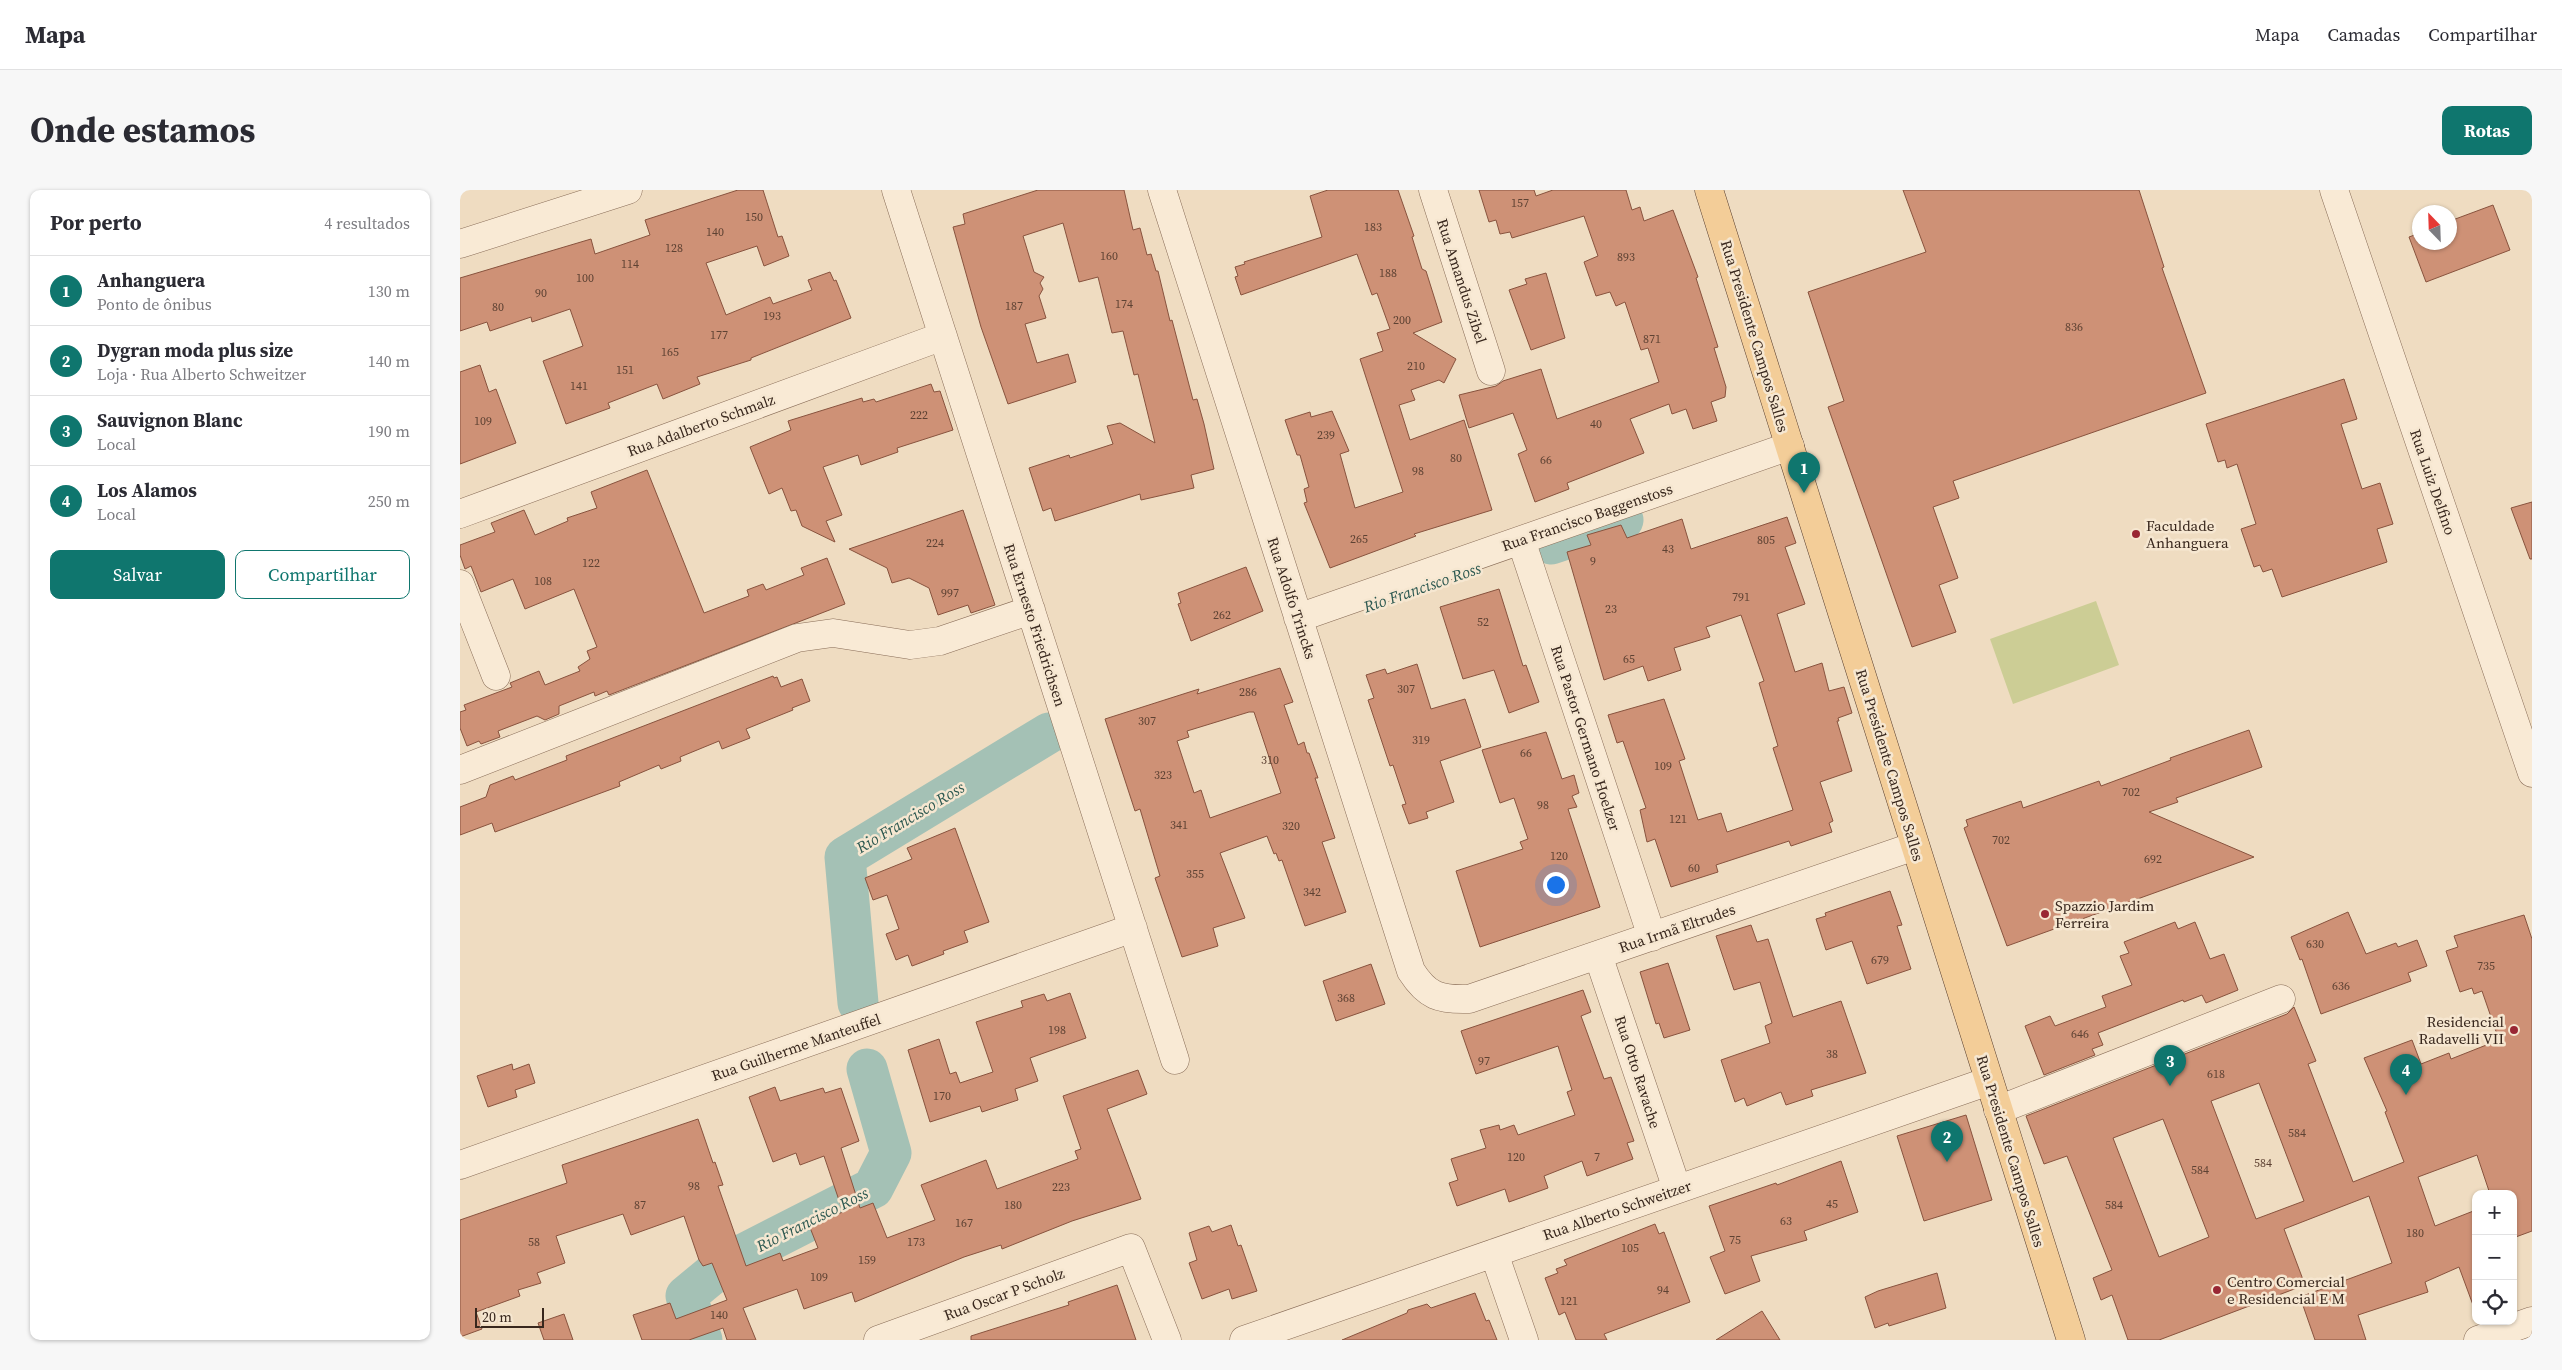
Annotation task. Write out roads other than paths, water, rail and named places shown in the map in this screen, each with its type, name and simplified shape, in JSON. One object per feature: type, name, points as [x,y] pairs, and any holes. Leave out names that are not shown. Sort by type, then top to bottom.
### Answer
[{"type":"main road","name":"Rua Presidente Campos Salles","points":[[1709,190],[2070,1340]]},
{"type":"street","points":[[460,244],[628,190]]},
{"type":"street","name":"Rua Ernesto Friedrichsen","points":[[896,190],[1175,1060]]},
{"type":"street","name":"Rua Adolfo Trincks","points":[[1162,190],[1411,971],[1420,986],[1436,997]]},
{"type":"street","name":"Rua Amandus Zibel","points":[[1433,190],[1492,371]]},
{"type":"street","name":"Rua Luiz Delfino","points":[[2334,190],[2532,773]]},
{"type":"street","name":"Rua Adalberto Schmalz","points":[[460,514],[943,336]]},
{"type":"street","name":"Rua Francisco Baggenstoss","points":[[1298,618],[1790,446]]},
{"type":"street","name":"Rua Pastor Germano Hoelzer","points":[[1521,540],[1652,936]]},
{"type":"street","points":[[460,584],[496,676]]},
{"type":"street","points":[[460,770],[797,638],[833,633],[910,645],[940,641],[1031,610]]},
{"type":"street","name":"Rua Irmã Eltrudes","points":[[1436,997],[1450,1000],[1469,999],[1915,846]]},
{"type":"street","name":"Rua Guilherme Manteuffel","points":[[460,1165],[1133,928]]},
{"type":"street","name":"Rua Otto Ravache","points":[[1598,955],[1677,1189]]},
{"type":"street","points":[[1998,1110],[2281,999]]},
{"type":"street","name":"Rua Alberto Schweitzer","points":[[1244,1340],[1989,1081]]},
{"type":"street","name":"Rua Oscar P Scholz","points":[[878,1340],[1131,1248],[1166,1340]]},
{"type":"street","points":[[1494,1253],[1524,1340]]},
{"type":"street","points":[[2478,1340],[2532,1321]]},
{"type":"waterway","name":"Rio Francisco Ross","points":[[1551,544],[1623,520]]},
{"type":"waterway","name":"Rio Francisco Ross","points":[[858,1003],[845,857],[1049,733]]},
{"type":"waterway","name":"Rio Francisco Ross","points":[[702,1340],[686,1296],[726,1263],[873,1188],[891,1153],[867,1069]]},
{"type":"place","name":"Anhanguera","points":[[1804,493]]},
{"type":"place","name":"Faculdade Anhanguera","points":[[2136,534]]},
{"type":"place","name":"Spazzio Jardim Ferreira","points":[[2045,914]]},
{"type":"place","name":"Residencial Radavelli VII","points":[[2514,1030]]},
{"type":"place","name":"Sauvignon Blanc","points":[[2170,1086]]},
{"type":"place","name":"Los Alamos","points":[[2406,1095]]},
{"type":"place","name":"Dygran moda plus size","points":[[1947,1162]]},
{"type":"place","name":"Centro Comercial e Residencial E M","points":[[2217,1290]]}]
